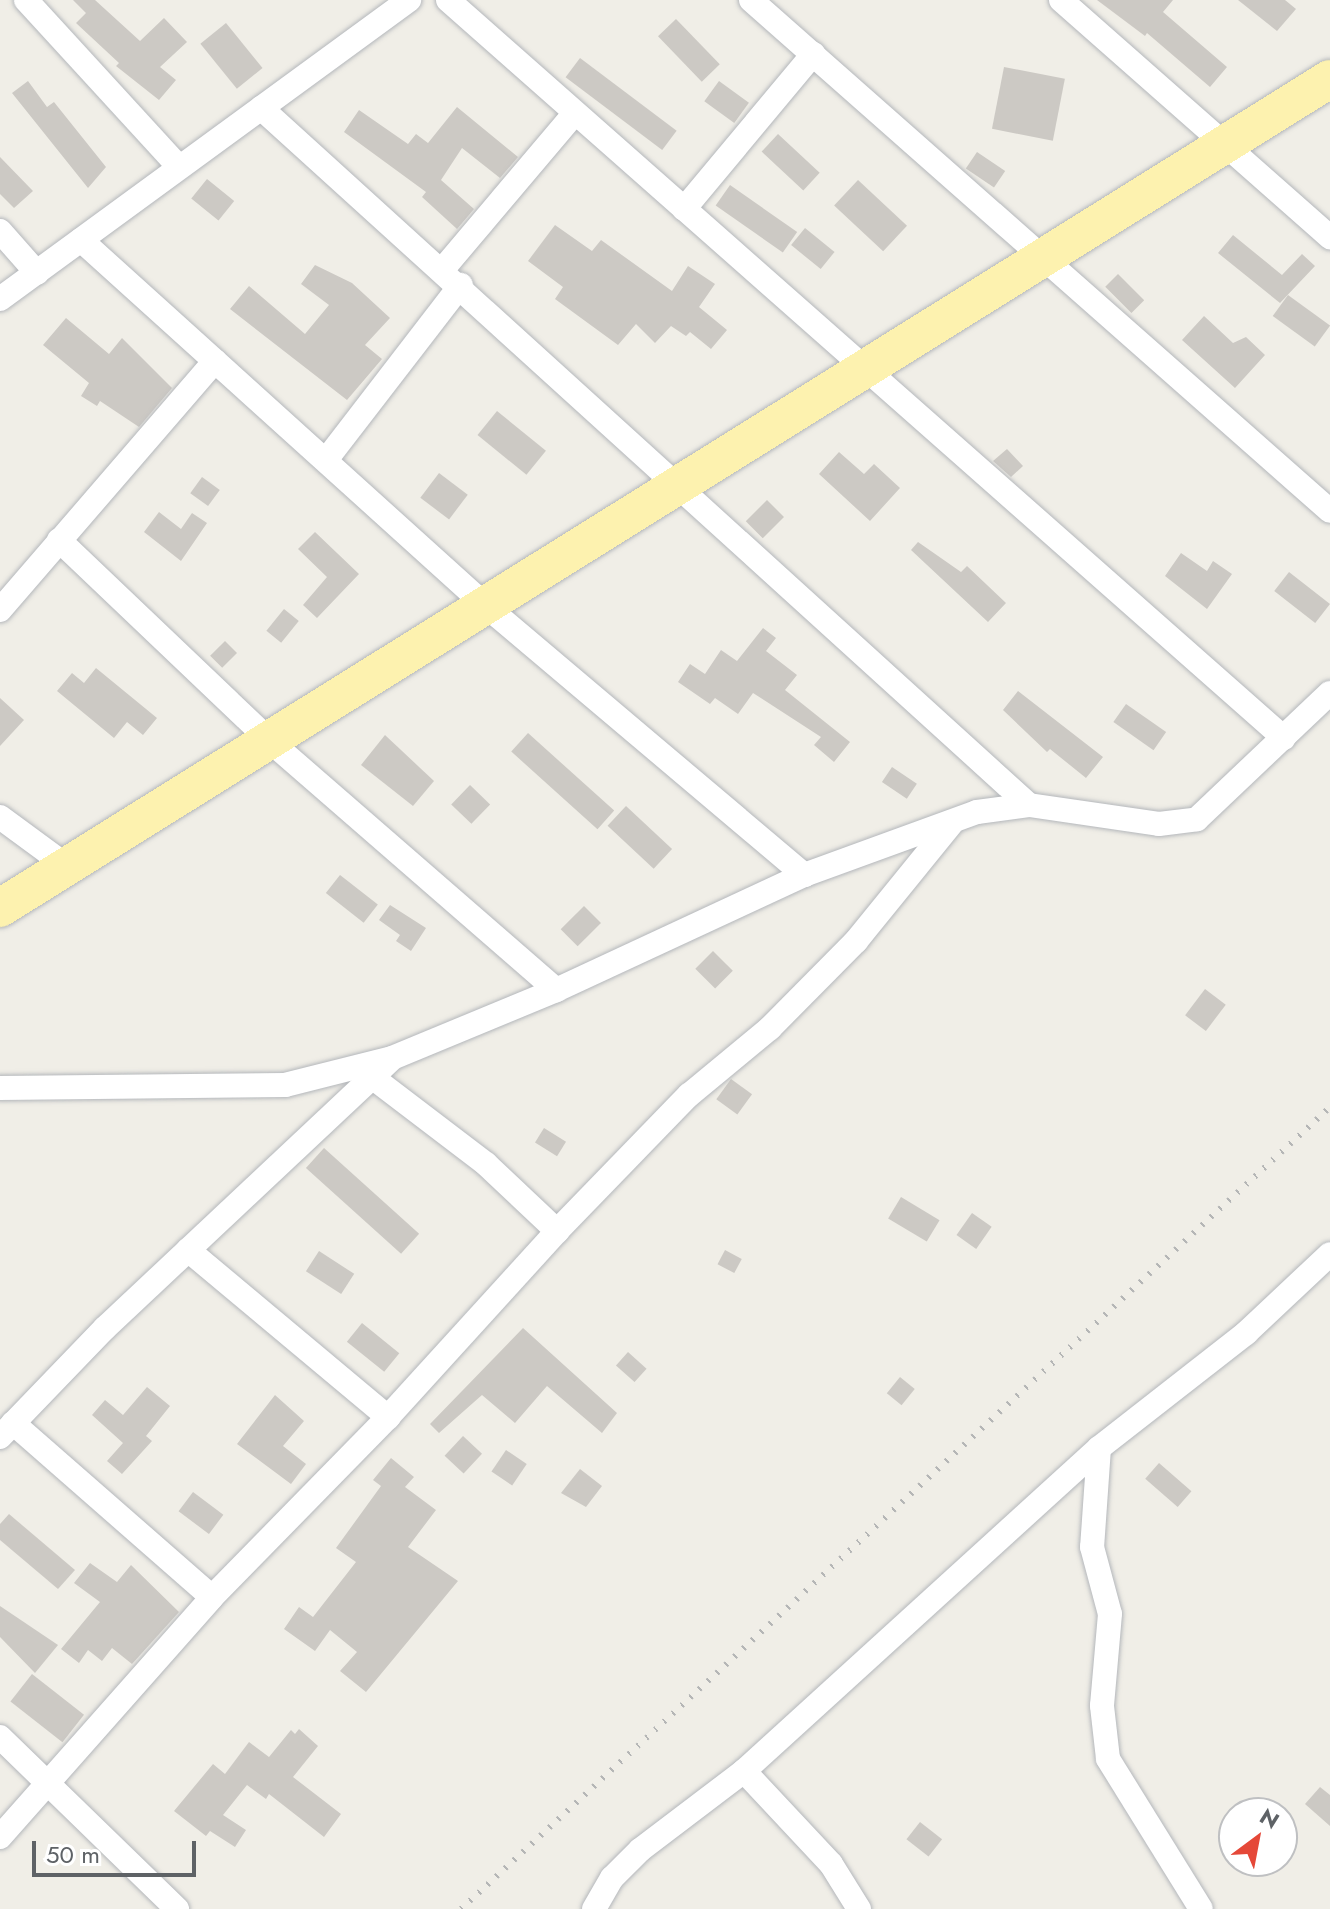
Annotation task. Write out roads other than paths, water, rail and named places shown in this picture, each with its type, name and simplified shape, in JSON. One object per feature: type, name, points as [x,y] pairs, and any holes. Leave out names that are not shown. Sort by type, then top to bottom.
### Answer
[{"type":"main road","points":[[0,908],[271,742],[1330,79]]},
{"type":"street","points":[[26,0],[177,165]]},
{"type":"street","points":[[0,299],[177,165],[409,0]]},
{"type":"street","points":[[448,0],[863,371],[1284,738]]},
{"type":"street","points":[[751,0],[1330,511]]},
{"type":"street","points":[[1061,0],[1330,237]]},
{"type":"street","points":[[684,209],[813,54]]},
{"type":"street","points":[[261,108],[452,277],[1029,805]]},
{"type":"street","points":[[326,460],[452,277],[574,114]]},
{"type":"street","points":[[0,231],[37,273]]},
{"type":"street","points":[[81,240],[486,606],[804,875]]},
{"type":"street","points":[[0,610],[215,361]]},
{"type":"street","points":[[59,540],[271,742],[556,990]]},
{"type":"street","points":[[0,1088],[285,1085],[392,1058],[556,990],[804,875],[999,805],[1029,805],[1159,824],[1197,819],[1330,693]]},
{"type":"street","points":[[0,817],[68,867]]},
{"type":"street","points":[[0,1837],[212,1597],[388,1417],[557,1231],[689,1095],[770,1028],[856,941],[951,824]]},
{"type":"street","points":[[212,1597],[7,1430],[188,1250],[392,1058]]},
{"type":"street","points":[[372,1077],[486,1164],[557,1231]]},
{"type":"street","points":[[188,1250],[388,1417]]},
{"type":"street","points":[[594,1909],[612,1878],[640,1850],[744,1771],[1099,1448],[1246,1333],[1330,1254]]},
{"type":"street","points":[[1099,1448],[1092,1547],[1110,1614],[1102,1706],[1108,1759],[1201,1909]]},
{"type":"street","points":[[0,1737],[177,1909]]},
{"type":"street","points":[[744,1771],[831,1864],[859,1909]]},
{"type":"railway","points":[[461,1909],[1330,1107]]}]
